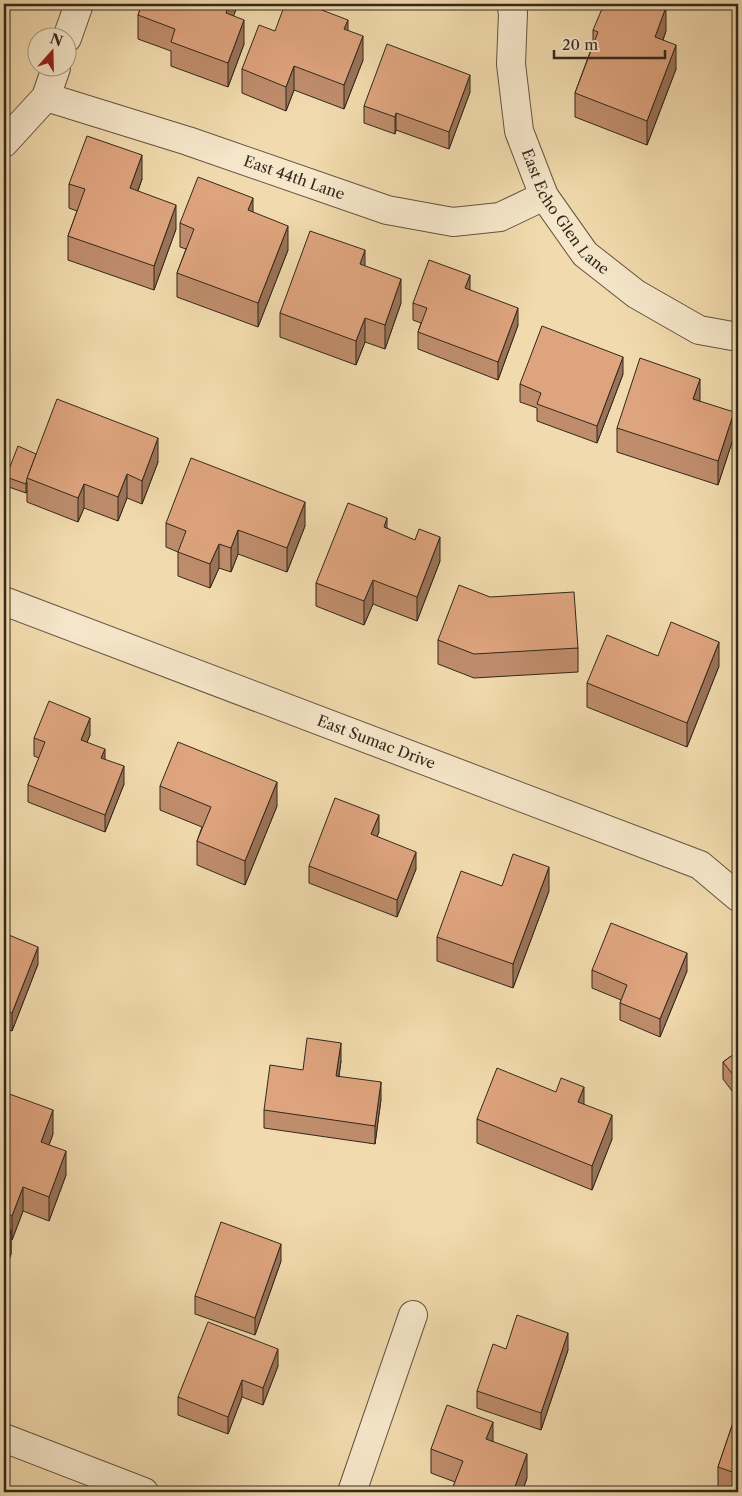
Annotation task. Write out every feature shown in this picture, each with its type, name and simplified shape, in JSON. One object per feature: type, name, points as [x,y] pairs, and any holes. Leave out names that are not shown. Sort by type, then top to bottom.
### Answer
[{"type":"street","points":[[71,28],[79,4]]},
{"type":"street","name":"East Echo Glen Lane","points":[[511,4],[513,13],[511,64],[519,131],[544,196],[585,254],[636,294],[698,330],[738,337]]},
{"type":"street","points":[[4,143],[46,97],[53,78]]},
{"type":"street","name":"East 44th Lane","points":[[46,97],[188,141],[387,210],[453,222],[500,217],[544,196]]},
{"type":"street","name":"East Sumac Drive","points":[[4,601],[700,864],[738,897]]},
{"type":"street","points":[[352,1492],[413,1315]]},
{"type":"street","points":[[4,1438],[144,1492]]},
{"type":"building","points":[[142,4],[229,4],[226,13],[244,20],[228,63],[171,42],[175,29],[138,15]]},
{"type":"building","points":[[285,4],[306,4],[348,20],[344,29],[363,36],[344,85],[294,66],[286,87],[242,69],[259,25],[275,31]]},
{"type":"building","points":[[604,4],[657,4],[666,7],[655,37],[676,45],[647,121],[575,93],[598,32],[593,30]]},
{"type":"building","points":[[387,44],[470,75],[449,132],[396,113],[395,117],[364,106]]},
{"type":"building","points":[[87,136],[142,155],[130,188],[176,205],[154,266],[68,236],[85,189],[69,184]]},
{"type":"building","points":[[198,177],[253,198],[248,210],[288,226],[258,303],[177,273],[194,229],[180,223]]},
{"type":"building","points":[[310,231],[365,250],[360,264],[401,279],[385,325],[365,318],[356,341],[280,313]]},
{"type":"building","points":[[429,260],[470,275],[465,288],[518,308],[498,362],[418,332],[427,308],[413,303]]},
{"type":"building","points":[[542,326],[623,357],[597,426],[537,404],[541,393],[520,384]]},
{"type":"building","points":[[640,358],[700,379],[693,399],[734,412],[718,461],[617,428]]},
{"type":"building","points":[[57,399],[158,438],[142,481],[127,474],[118,497],[84,484],[78,498],[27,478]]},
{"type":"building","points":[[18,446],[36,454],[26,484],[6,477]]},
{"type":"building","points":[[191,458],[305,502],[287,548],[238,530],[231,548],[219,544],[210,564],[178,552],[186,531],[166,523]]},
{"type":"building","points":[[348,503],[387,518],[384,527],[415,540],[419,529],[440,537],[417,597],[373,580],[364,601],[316,583]]},
{"type":"building","points":[[459,585],[490,597],[574,592],[578,648],[474,654],[438,640]]},
{"type":"building","points":[[671,622],[719,642],[687,723],[587,683],[607,635],[658,656]]},
{"type":"building","points":[[49,701],[90,718],[81,740],[105,749],[101,758],[124,766],[105,815],[28,785],[45,742],[34,738]]},
{"type":"building","points":[[178,742],[277,782],[245,861],[197,841],[211,807],[160,786]]},
{"type":"building","points":[[335,798],[379,815],[371,834],[416,852],[397,900],[309,866]]},
{"type":"building","points":[[513,854],[549,867],[513,964],[437,937],[461,871],[502,886]]},
{"type":"building","points":[[611,923],[687,953],[660,1019],[620,1003],[627,985],[592,970]]},
{"type":"building","points":[[4,933],[38,947],[12,1013],[4,1010]]},
{"type":"building","points":[[307,1038],[341,1043],[336,1076],[381,1082],[375,1126],[264,1110],[270,1065],[303,1070]]},
{"type":"building","points":[[738,1051],[738,1081],[723,1062]]},
{"type":"building","points":[[497,1068],[556,1092],[561,1078],[584,1087],[578,1102],[612,1115],[592,1166],[477,1119]]},
{"type":"building","points":[[4,1092],[53,1110],[41,1142],[66,1151],[49,1197],[23,1187],[12,1216],[4,1213]]},
{"type":"building","points":[[221,1222],[281,1244],[255,1318],[195,1296]]},
{"type":"building","points":[[4,1227],[11,1230],[4,1251]]},
{"type":"building","points":[[517,1315],[568,1333],[541,1413],[477,1391],[493,1344],[506,1349]]},
{"type":"building","points":[[208,1322],[278,1349],[263,1388],[242,1380],[228,1417],[178,1397]]},
{"type":"building","points":[[447,1405],[493,1422],[486,1439],[527,1454],[513,1492],[451,1492],[463,1461],[431,1449]]},
{"type":"building","points":[[738,1408],[738,1474],[718,1467]]}]
